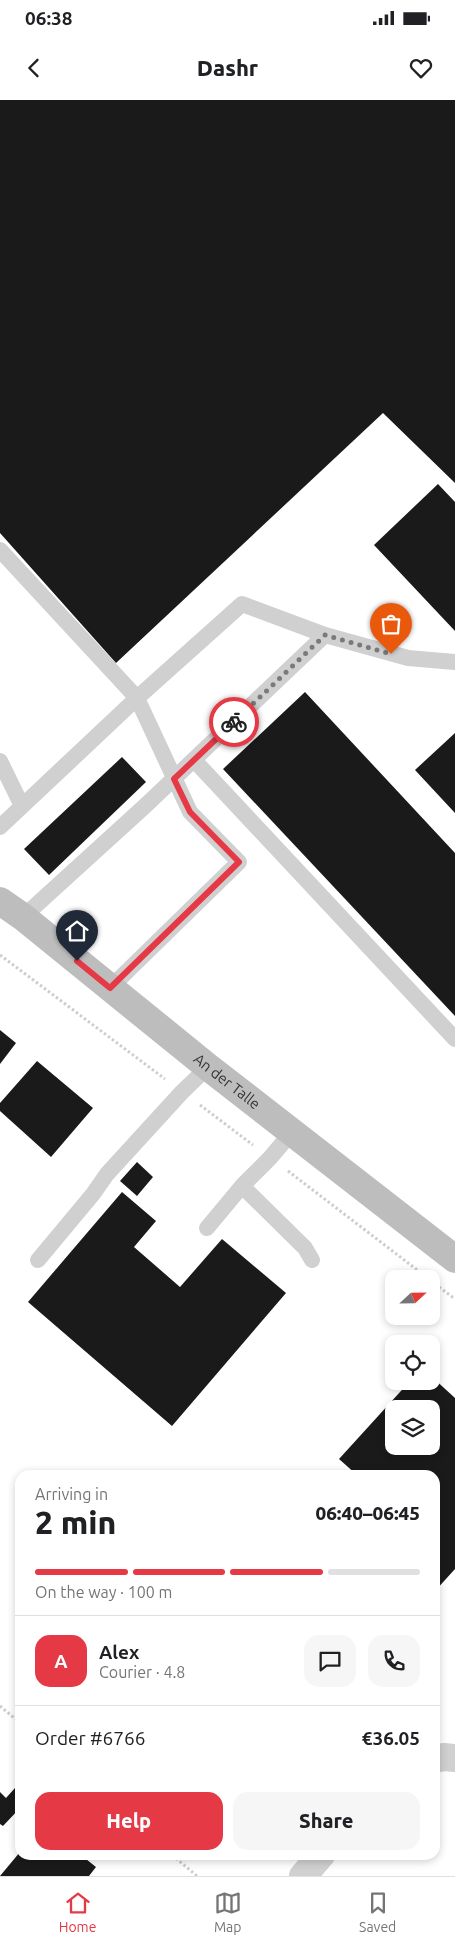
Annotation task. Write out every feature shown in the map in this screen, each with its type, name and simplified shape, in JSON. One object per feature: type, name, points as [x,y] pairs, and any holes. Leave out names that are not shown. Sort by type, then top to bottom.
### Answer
[{"type":"street","name":"An der Talle","points":[[0,901],[23,917],[208,1067],[455,1259]]},
{"type":"street","points":[[440,1758],[455,1758]]},
{"type":"street","points":[[303,1876],[317,1860]]},
{"type":"lane","points":[[0,550],[137,698],[190,812],[239,862],[110,988]]},
{"type":"lane","points":[[0,827],[137,698],[242,604],[325,635],[408,658],[455,662]]},
{"type":"lane","points":[[23,917],[174,779],[325,635]]},
{"type":"lane","points":[[194,760],[455,1039]]},
{"type":"lane","points":[[0,761],[22,806]]},
{"type":"lane","points":[[38,1260],[93,1194],[106,1174],[182,1092],[208,1067]]},
{"type":"lane","points":[[207,1228],[242,1186],[270,1158],[292,1132]]},
{"type":"lane","points":[[242,1186],[305,1248],[312,1260]]},
{"type":"path","points":[[0,955],[417,1270]]},
{"type":"path","points":[[440,1288],[455,1299]]},
{"type":"path","points":[[0,1706],[15,1719]]},
{"type":"path","points":[[178,1860],[197,1876]]},
{"type":"building","points":[[0,100],[455,100],[455,483],[383,413],[116,663],[0,533]]},
{"type":"building","points":[[438,484],[455,502],[455,631],[374,545]]},
{"type":"building","points":[[305,692],[455,853],[455,1016],[223,769]]},
{"type":"building","points":[[455,733],[455,813],[415,770]]},
{"type":"building","points":[[122,757],[146,782],[49,875],[24,849]]},
{"type":"building","points":[[0,1030],[16,1043],[0,1064]]},
{"type":"building","points":[[37,1061],[93,1108],[51,1157],[0,1111],[0,1103]]},
{"type":"building","points":[[137,1162],[153,1177],[137,1196],[120,1181]]},
{"type":"building","points":[[122,1192],[156,1221],[134,1247],[180,1287],[222,1239],[286,1293],[172,1426],[28,1302]]},
{"type":"building","points":[[440,1384],[455,1398],[455,1569],[440,1586],[440,1470],[351,1470],[339,1459],[385,1408],[385,1455],[440,1455],[440,1400],[393,1400],[402,1390],[440,1390]]},
{"type":"building","points":[[15,1788],[15,1813],[3,1826],[0,1824],[0,1792],[6,1798]]},
{"type":"building","points":[[15,1858],[15,1860],[87,1860],[96,1867],[89,1876],[0,1876]]},
{"type":"way so far","points":[[234,722],[325,635],[391,654]]},
{"type":"route","points":[[77,961],[110,988],[239,862],[190,812],[174,779],[234,722]]}]
